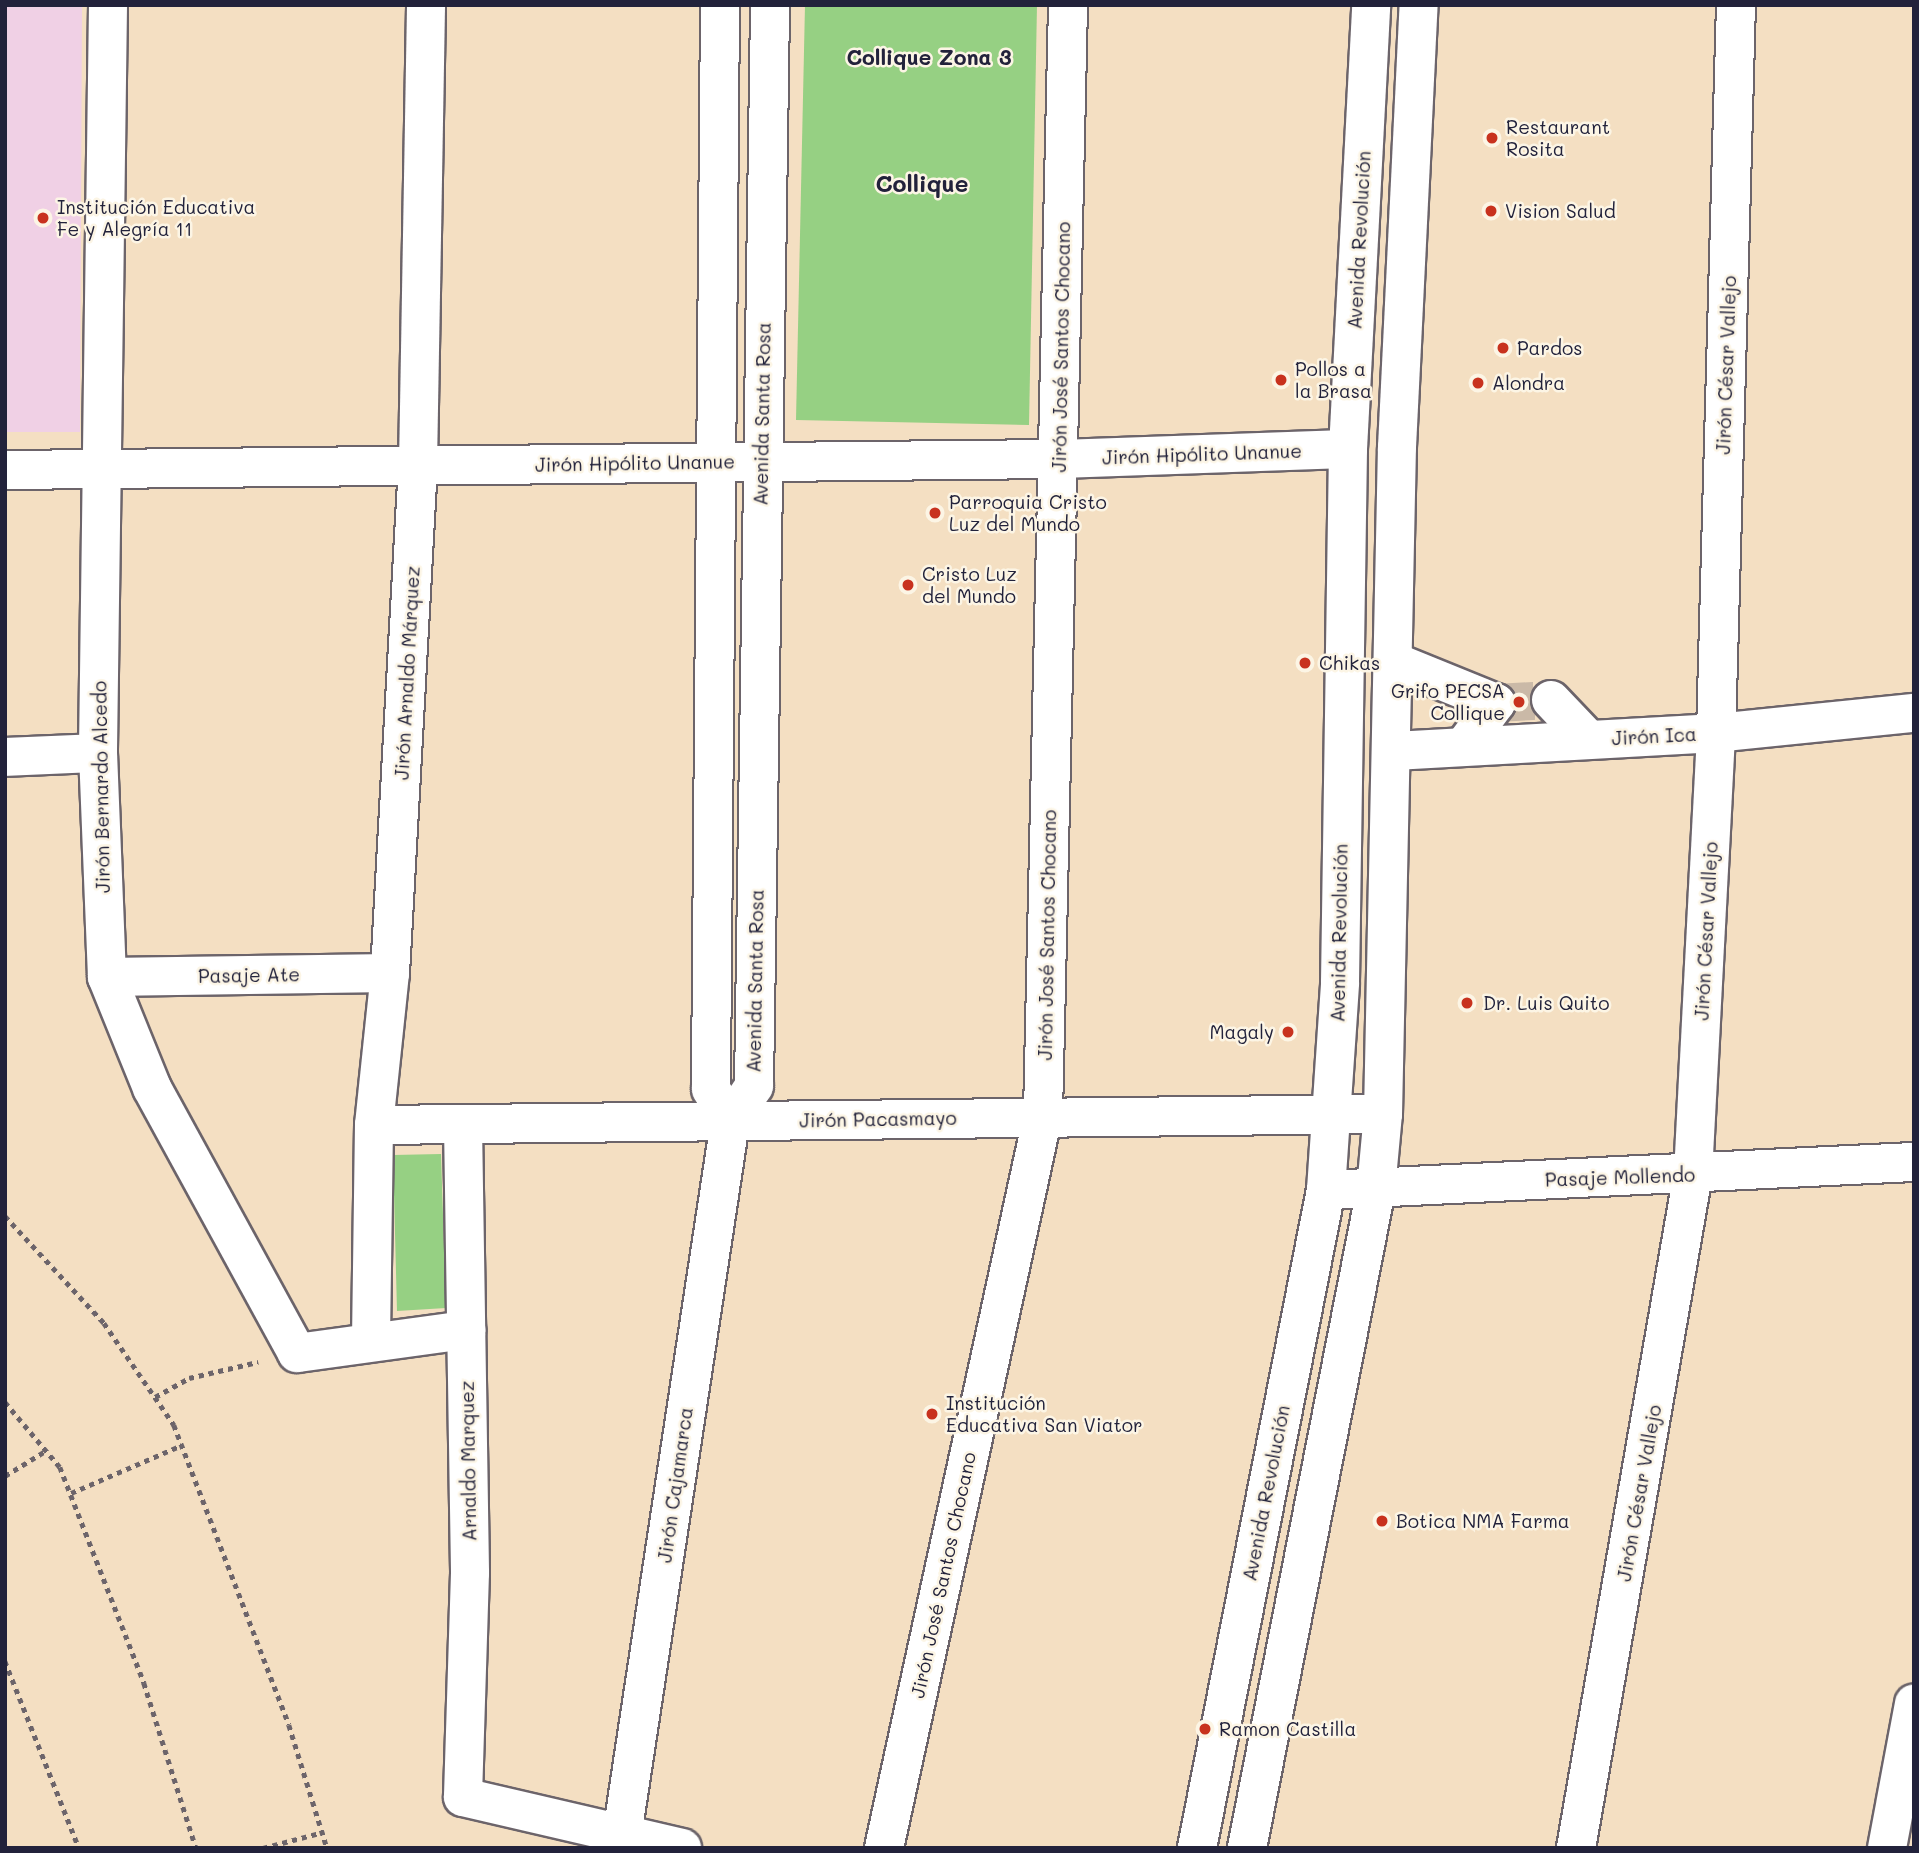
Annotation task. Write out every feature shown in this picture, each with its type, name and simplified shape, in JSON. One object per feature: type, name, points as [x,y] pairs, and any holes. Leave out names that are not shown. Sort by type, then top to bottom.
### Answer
[{"type":"street","name":"Jirón Bernardo Alcedo","points":[[108,5],[97,753],[107,977],[152,1088],[297,1353]]},
{"type":"street","name":"Jirón Arnaldo Márquez","points":[[371,1340],[374,1125],[390,973],[418,465],[426,5]]},
{"type":"street","points":[[720,5],[712,463],[711,1089],[730,1122]]},
{"type":"street","name":"Avenida Santa Rosa","points":[[730,1122],[754,1086],[760,462],[770,5]]},
{"type":"street","name":"Jirón José Santos Chocano","points":[[884,1848],[1043,1115],[1068,5]]},
{"type":"street","name":"Avenida Revolución","points":[[1197,1848],[1326,1190],[1332,1113],[1348,449],[1371,5]]},
{"type":"street","points":[[1247,1848],[1376,1189],[1383,1114],[1394,751],[1397,447],[1419,5]]},
{"type":"street","name":"Jirón César Vallejo","points":[[1576,1848],[1693,1174],[1716,733],[1736,5]]},
{"type":"street","name":"Jirón Hipólito Unanue","points":[[5,470],[1058,459],[1348,449]]},
{"type":"street","points":[[1395,662],[1496,703],[1464,746]]},
{"type":"street","points":[[1551,700],[1588,739]]},
{"type":"street","name":"Jirón Ica","points":[[1394,751],[1716,733],[1914,713]]},
{"type":"street","points":[[5,757],[97,753]]},
{"type":"street","name":"Pasaje Ate","points":[[107,977],[390,973]]},
{"type":"street","name":"Jirón Pacasmayo","points":[[374,1125],[730,1122],[1043,1115],[1383,1114]]},
{"type":"street","name":"Jirón Cajamarca","points":[[622,1840],[730,1122]]},
{"type":"street","name":"Arnaldo Marquez","points":[[463,1125],[470,1573],[463,1797],[622,1840]]},
{"type":"street","name":"Pasaje Mollendo","points":[[1326,1190],[1914,1162]]},
{"type":"street","points":[[297,1353],[371,1340],[466,1330]]},
{"type":"street","points":[[1887,1848],[1914,1704]]},
{"type":"street","points":[[622,1840],[682,1848]]},
{"type":"path","points":[[5,1216],[104,1323],[155,1397],[182,1445],[327,1848]]},
{"type":"path","points":[[155,1397],[189,1378],[297,1353]]},
{"type":"path","points":[[5,1402],[47,1450],[71,1493],[144,1683],[196,1848]]},
{"type":"path","points":[[71,1493],[182,1445]]},
{"type":"path","points":[[5,1476],[47,1450]]},
{"type":"path","points":[[5,1661],[79,1848]]},
{"type":"path","points":[[263,1848],[323,1832]]},
{"type":"shaded area","name":"Institución Educativa Fe y Alegría 11","points":[[5,5],[82,5],[80,432],[5,432]]},
{"type":"green space","points":[[805,5],[1037,5],[1029,425],[796,420]]},
{"type":"green space","points":[[441,1154],[446,1308],[397,1311],[393,1155]]},
{"type":"tunnel","points":[[1496,703],[1551,700]]},
{"type":"place","name":"Restaurant Rosita","points":[[1492,138]]},
{"type":"place","name":"Vision Salud","points":[[1491,211]]},
{"type":"place","name":"Institución Educativa Fe y Alegría 11","points":[[43,218]]},
{"type":"place","name":"Pardos","points":[[1503,348]]},
{"type":"place","name":"Pollos a la Brasa","points":[[1281,380]]},
{"type":"place","name":"Alondra","points":[[1478,383]]},
{"type":"place","name":"Parroquia Cristo Luz del Mundo","points":[[935,513]]},
{"type":"place","name":"Cristo Luz del Mundo","points":[[908,585]]},
{"type":"place","name":"Chikas","points":[[1305,663]]},
{"type":"place","name":"Grifo PECSA Collique","points":[[1519,702]]},
{"type":"place","name":"Dr. Luis Quito","points":[[1467,1003]]},
{"type":"place","name":"Magaly","points":[[1288,1032]]},
{"type":"place","name":"Institución Educativa San Viator","points":[[932,1414]]},
{"type":"place","name":"Botica NMA Farma","points":[[1382,1521]]},
{"type":"place","name":"Ramon Castilla","points":[[1205,1729]]},
{"type":"district","name":"Collique Zona 3","points":[[929,57]]},
{"type":"district","name":"Collique","points":[[922,183]]}]
